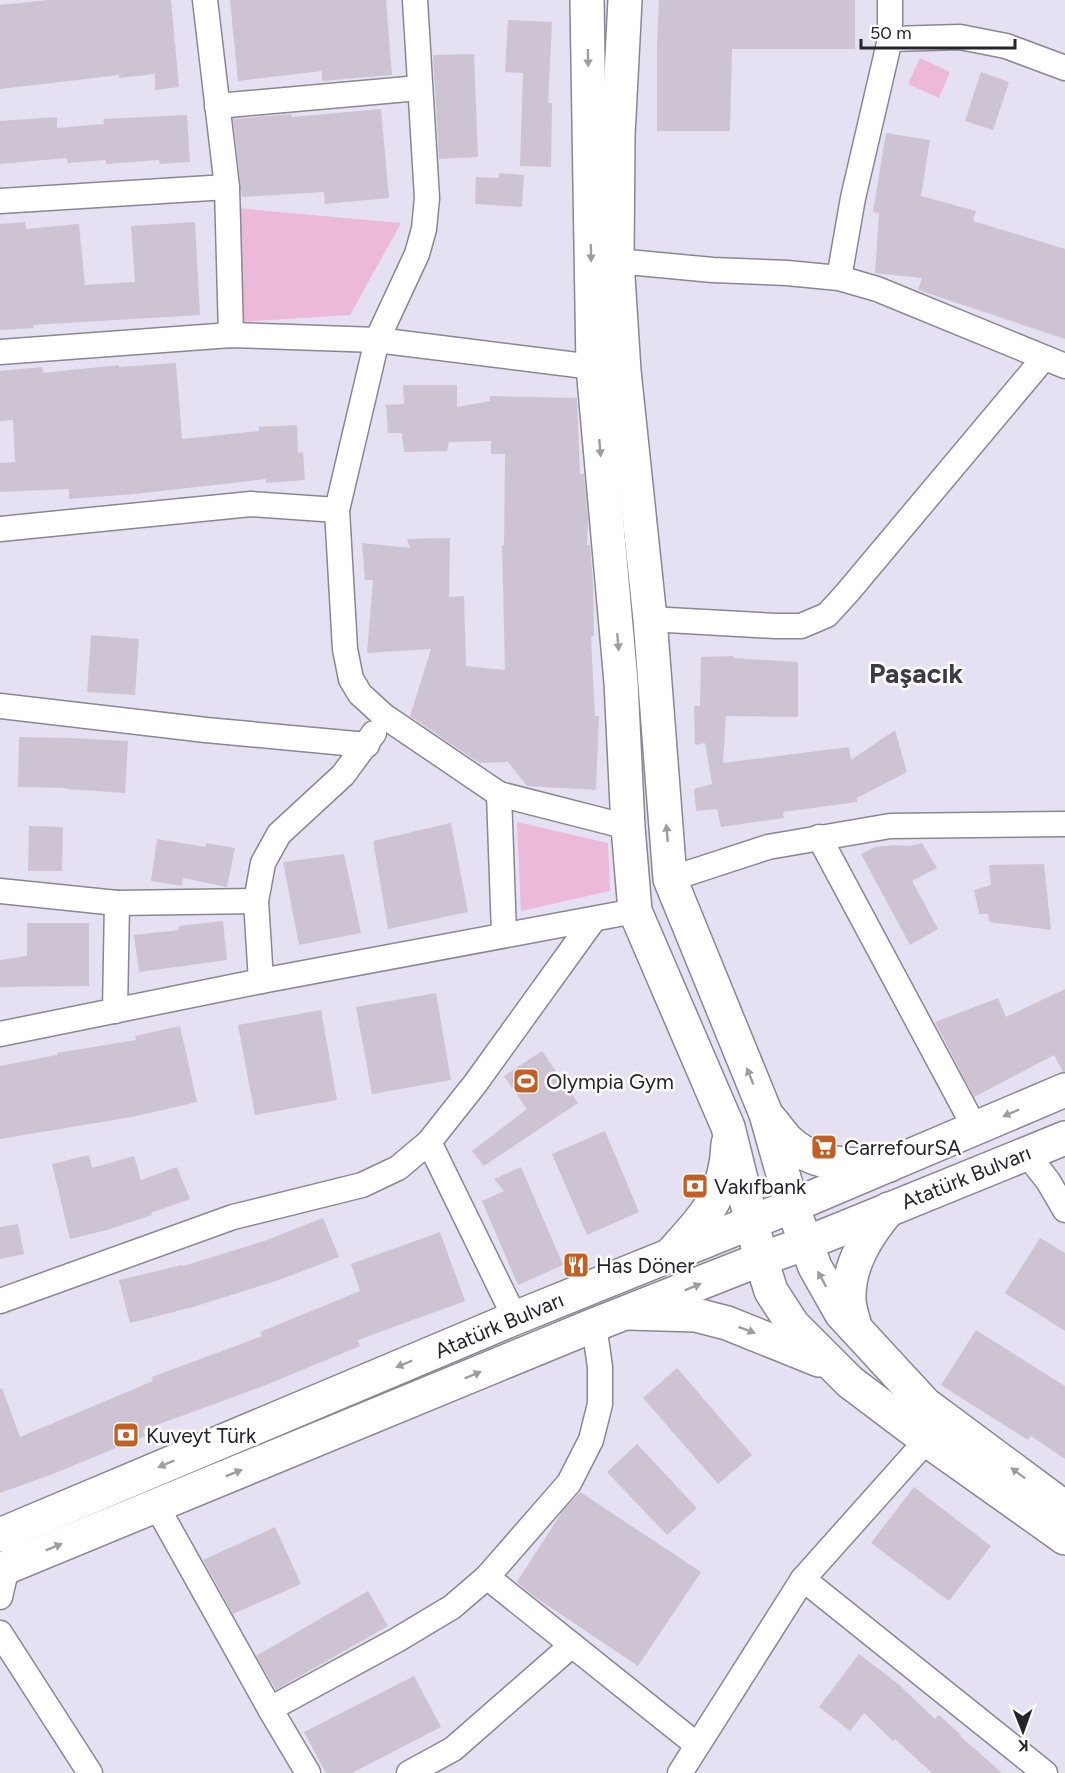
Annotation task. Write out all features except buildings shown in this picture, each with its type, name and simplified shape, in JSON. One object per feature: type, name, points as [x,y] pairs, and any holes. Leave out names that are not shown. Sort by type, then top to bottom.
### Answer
[{"type":"main road","points":[[587,0],[593,367],[621,682],[628,827],[635,911],[728,1127],[760,1259],[771,1291],[793,1325],[850,1382],[1065,1538]]},
{"type":"main road","points":[[625,0],[618,135],[617,261],[624,371],[650,619],[670,879],[766,1114],[792,1206],[807,1244],[823,1282],[842,1313],[925,1404],[1065,1509]]},
{"type":"main road","name":"Atatürk Bulvarı","points":[[0,1535],[1065,1090]]},
{"type":"main road","points":[[766,1114],[788,1141],[808,1154],[833,1164],[889,1165]]},
{"type":"main road","points":[[670,1254],[705,1217],[720,1191],[727,1160],[728,1127]]},
{"type":"main road","name":"Atatürk Bulvarı","points":[[2,1578],[156,1505],[594,1325],[760,1259],[807,1244],[1065,1138]]},
{"type":"main road","points":[[856,1329],[849,1299],[852,1276],[866,1237],[889,1209]]},
{"type":"main road","points":[[628,1313],[696,1316],[727,1323],[834,1366]]},
{"type":"street","points":[[205,0],[227,187],[231,335]]},
{"type":"street","points":[[415,0],[427,198],[424,229],[417,254],[377,340],[338,510],[345,649],[351,679],[360,694],[384,716],[499,794],[628,827]]},
{"type":"street","points":[[839,278],[853,198],[890,39],[890,0]]},
{"type":"street","points":[[890,39],[960,37],[1006,46],[1065,68]]},
{"type":"street","points":[[217,106],[419,88]]},
{"type":"street","points":[[0,201],[227,187]]},
{"type":"street","points":[[617,261],[839,278],[877,289],[1054,362],[827,615],[801,626],[650,619]]},
{"type":"street","points":[[0,352],[231,335],[377,340],[593,367]]},
{"type":"street","points":[[0,529],[251,504],[338,510]]},
{"type":"street","points":[[0,706],[206,730],[367,745]]},
{"type":"street","points":[[261,981],[256,901],[263,863],[279,834],[343,775],[367,745],[384,716]]},
{"type":"street","points":[[499,794],[504,934]]},
{"type":"street","points":[[670,879],[768,847],[890,826],[1065,824]]},
{"type":"street","points":[[819,837],[975,1128]]},
{"type":"street","points":[[0,891],[117,903],[256,901]]},
{"type":"street","points":[[115,1011],[117,903]]},
{"type":"street","points":[[0,1034],[261,981],[635,911]]},
{"type":"street","points":[[0,1301],[233,1217],[362,1185],[398,1168],[429,1142],[475,1084],[594,919]]},
{"type":"street","points":[[429,1142],[515,1318]]},
{"type":"street","points":[[1026,1153],[1048,1181],[1065,1210]]},
{"type":"street","points":[[270,1709],[397,1640],[452,1607],[487,1577],[569,1483],[591,1440],[600,1404],[600,1367],[594,1325]]},
{"type":"street","points":[[680,1773],[803,1579],[927,1440]]},
{"type":"street","points":[[156,1505],[308,1773]]},
{"type":"street","points":[[487,1577],[698,1745]]},
{"type":"street","points":[[803,1579],[1033,1769]]},
{"type":"street","points":[[0,1633],[90,1773]]},
{"type":"street","points":[[409,1773],[453,1749],[572,1645]]},
{"type":"shaded area","points":[[920,58],[950,72],[939,98],[908,84]]},
{"type":"shaded area","points":[[236,208],[401,223],[350,315],[238,322]]},
{"type":"shaded area","points":[[517,822],[608,843],[610,891],[521,911]]},
{"type":"place","name":"Olympia Gym","points":[[526,1081]]},
{"type":"place","name":"CarrefourSA","points":[[824,1147]]},
{"type":"place","name":"Vakıfbank","points":[[695,1186]]},
{"type":"place","name":"Has Döner","points":[[576,1265]]},
{"type":"place","name":"Kuveyt Türk","points":[[126,1435]]},
{"type":"district","name":"Paşacık","points":[[916,673]]}]
